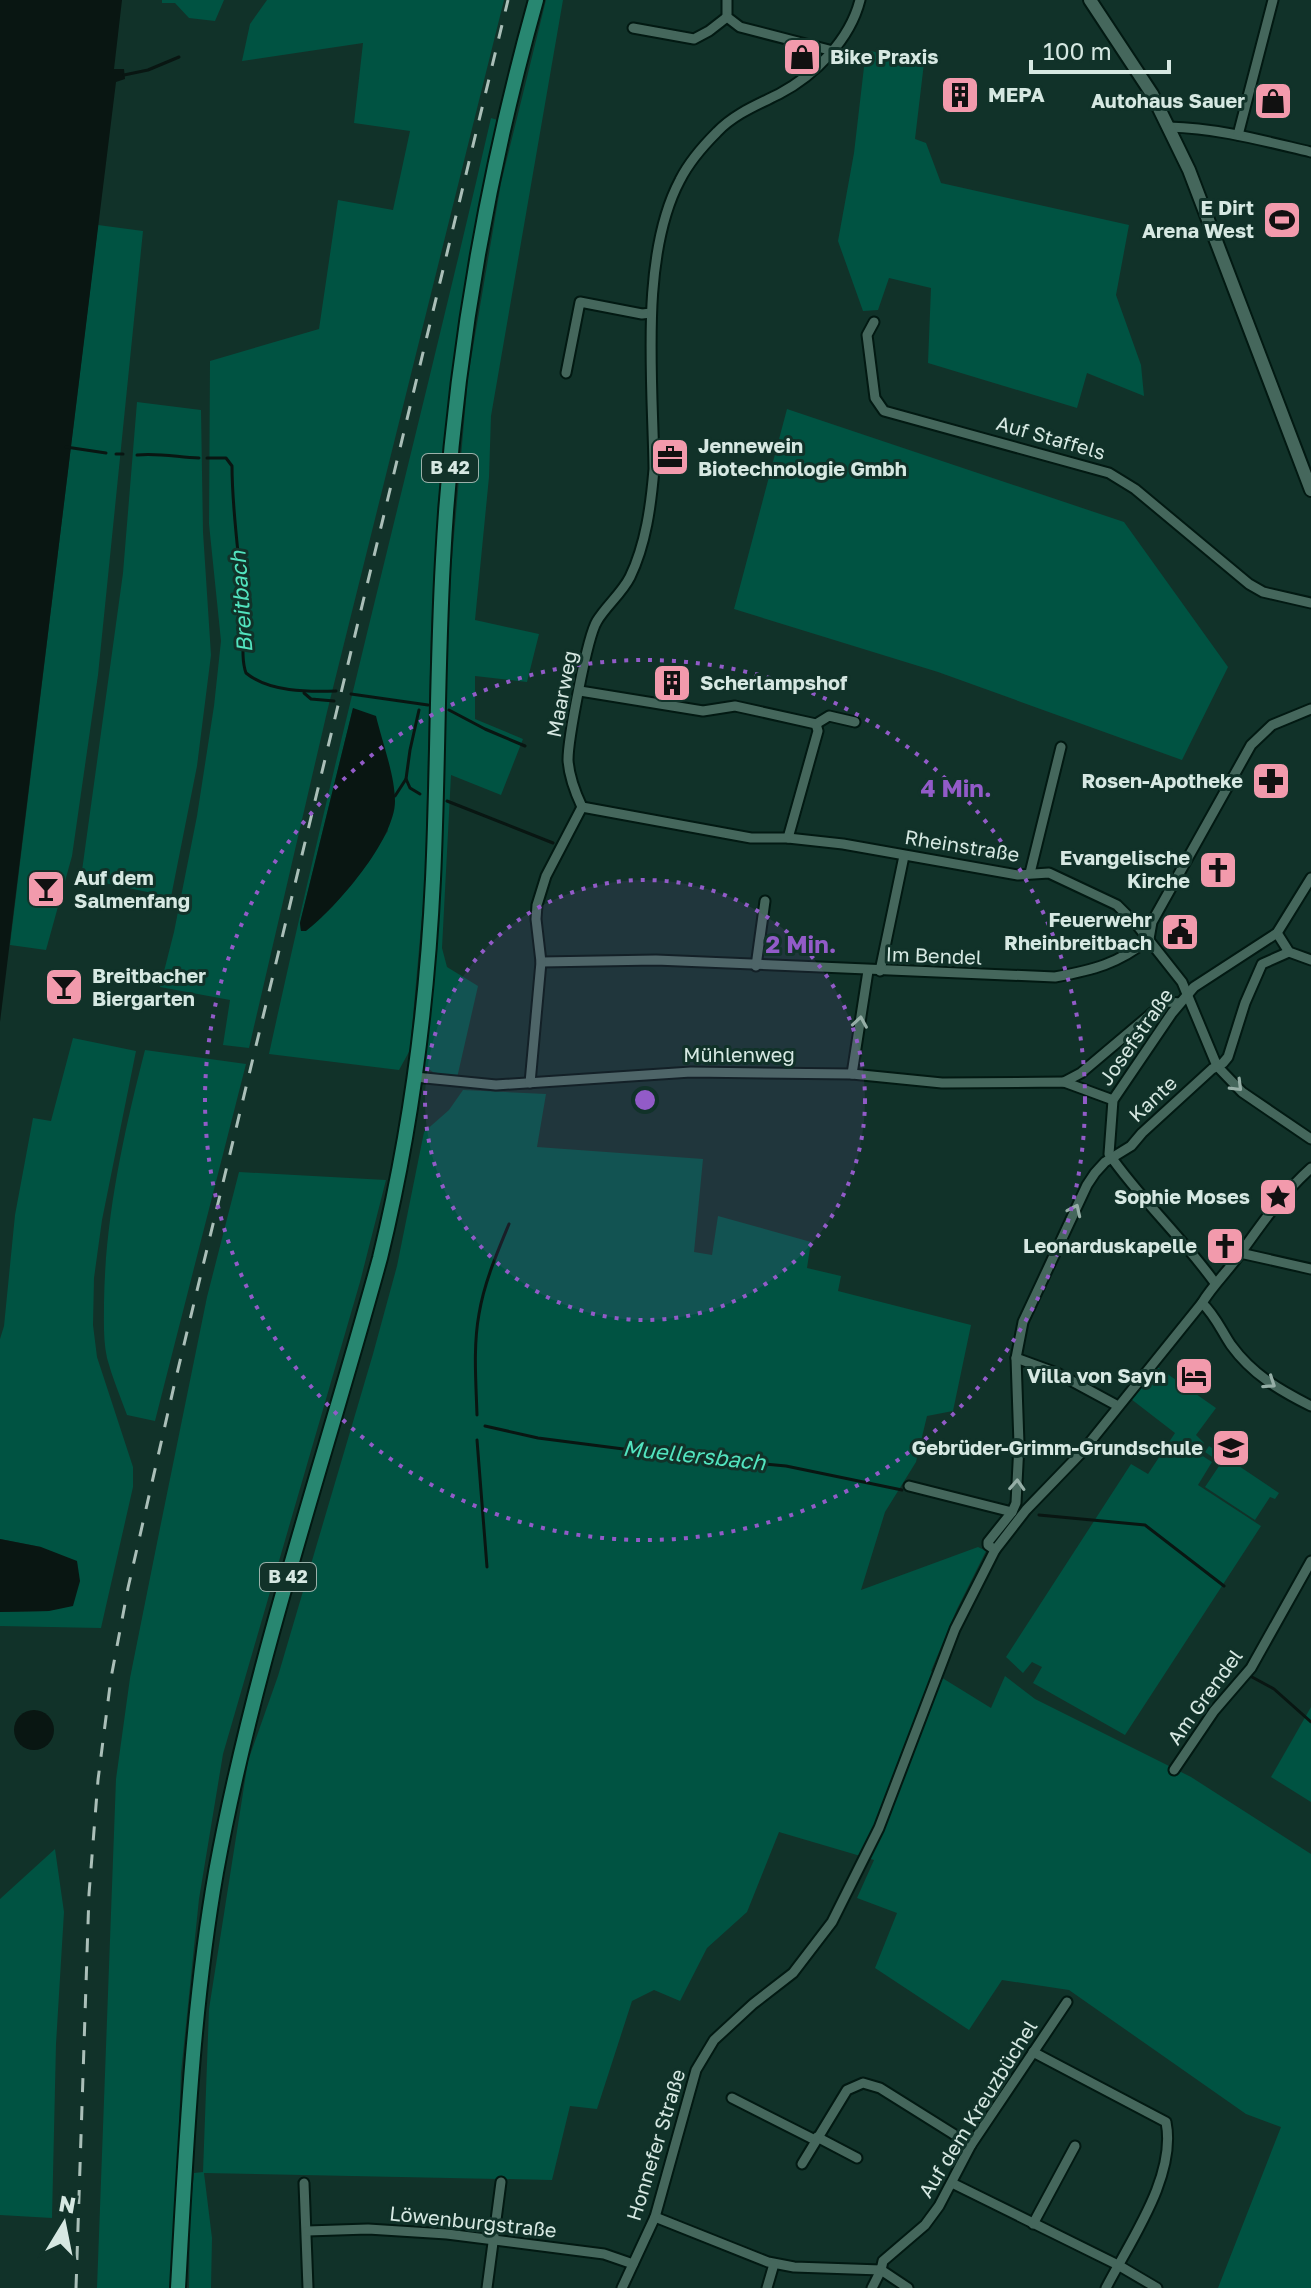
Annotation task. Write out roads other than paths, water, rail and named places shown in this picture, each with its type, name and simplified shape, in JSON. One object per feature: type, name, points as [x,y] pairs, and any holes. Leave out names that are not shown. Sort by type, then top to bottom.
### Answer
[{"type":"main road","name":"B 42","points":[[178,2288],[195,2030],[219,1857],[249,1719],[394,1203],[415,1077],[433,880],[441,603],[453,428],[485,219],[536,0]]},
{"type":"street","points":[[727,0],[727,17]]},
{"type":"street","name":"Maarweg","points":[[582,807],[569,774],[568,761],[595,624],[630,578],[647,521],[654,469],[651,313],[666,214],[680,179],[717,131],[743,112],[782,93],[811,73],[833,51],[852,22],[860,0]]},
{"type":"street","points":[[1090,0],[1152,94],[1169,127],[1203,206],[1311,490]]},
{"type":"street","points":[[1238,135],[1273,0]]},
{"type":"street","points":[[633,28],[694,39],[727,17]]},
{"type":"street","points":[[727,17],[740,27],[833,51]]},
{"type":"street","points":[[1169,127],[1188,126],[1311,152]]},
{"type":"street","points":[[566,373],[580,302],[651,313]]},
{"type":"street","name":"Auf Staffels","points":[[874,322],[867,335],[875,398],[884,411],[1109,473],[1135,489],[1249,584],[1263,592],[1311,603]]},
{"type":"street","points":[[580,691],[703,711],[735,706],[816,724],[829,716],[855,722]]},
{"type":"street","points":[[1149,939],[1152,922],[1251,745],[1272,725],[1311,709]]},
{"type":"street","points":[[788,838],[818,731],[816,724]]},
{"type":"street","points":[[1030,873],[1061,747]]},
{"type":"street","points":[[530,1083],[541,962],[536,919],[540,890],[582,807]]},
{"type":"street","name":"Rheinstraße","points":[[582,807],[751,838],[788,838],[843,844],[1018,875],[1049,873],[1107,899],[1117,905],[1149,939],[1188,993],[1217,1066],[1242,1092],[1311,1139]]},
{"type":"street","points":[[880,971],[904,856]]},
{"type":"street","name":"Josefstraße","points":[[1112,1158],[1108,1150],[1113,1100],[1180,1003],[1194,987],[1277,933],[1311,878]]},
{"type":"street","points":[[756,966],[765,901]]},
{"type":"street","points":[[1277,933],[1289,952],[1311,960]]},
{"type":"street","name":"Im Bendel","points":[[541,962],[656,960],[1055,977],[1107,965],[1129,955],[1149,939]]},
{"type":"street","name":"Kante","points":[[1012,1512],[1016,1503],[1019,1444],[1018,1338],[1087,1185],[1112,1158],[1131,1146],[1228,1057],[1245,1003],[1262,964],[1289,952]]},
{"type":"street","points":[[852,1074],[868,971]]},
{"type":"street","points":[[1064,1082],[1081,1073],[1158,1008],[1168,1002],[1180,1003]]},
{"type":"street","name":"Mühlenweg","points":[[415,1077],[496,1085],[691,1072],[852,1074],[942,1083],[1064,1082],[1113,1100]]},
{"type":"street","points":[[1112,1158],[1215,1283]]},
{"type":"street","points":[[909,1486],[1012,1512],[989,1540],[988,1545],[995,1550],[1026,1510],[1082,1452],[1242,1252],[1277,1202],[1311,1168]]},
{"type":"street","points":[[1242,1252],[1310,1269]]},
{"type":"street","points":[[1202,1303],[1246,1363],[1271,1385],[1311,1406]]},
{"type":"street","points":[[1016,1358],[1057,1373],[1118,1406]]},
{"type":"street","name":"Honnefer Straße","points":[[622,2288],[655,2217],[696,2070],[714,2040],[793,1973],[825,1932],[847,1894],[879,1828],[955,1629],[995,1550]]},
{"type":"street","name":"Am Grendel","points":[[1174,1770],[1214,1711],[1251,1668],[1311,1561]]},
{"type":"street","name":"Auf dem Kreuzbüchel","points":[[872,2288],[883,2261],[925,2225],[952,2183],[971,2145],[1067,2002]]},
{"type":"street","points":[[1033,2052],[1166,2122],[1169,2146],[1164,2168],[1153,2198],[1106,2288]]},
{"type":"street","points":[[802,2164],[847,2090],[863,2083],[880,2088],[971,2145]]},
{"type":"street","points":[[732,2098],[857,2158]]},
{"type":"street","points":[[1033,2224],[1075,2146]]},
{"type":"street","points":[[487,2288],[501,2182]]},
{"type":"street","points":[[304,2183],[308,2288]]},
{"type":"street","points":[[952,2183],[1118,2265],[1157,2288]]},
{"type":"street","points":[[655,2217],[774,2264],[881,2270],[908,2288]]},
{"type":"street","name":"Löwenburgstraße","points":[[307,2231],[403,2230],[604,2254],[633,2264]]},
{"type":"street","points":[[767,2288],[774,2264]]},
{"type":"waterway","points":[[124,75],[148,70],[179,57]]},
{"type":"waterway","name":"Breitbach","points":[[66,447],[106,453]]},
{"type":"waterway","points":[[116,454],[123,454]]},
{"type":"waterway","name":"Breitbach","points":[[137,455],[199,458]]},
{"type":"waterway","name":"Breitbach","points":[[207,458],[226,458],[232,466],[246,673],[277,687],[336,691]]},
{"type":"waterway","points":[[304,693],[311,699],[334,701]]},
{"type":"waterway","name":"Breitbach","points":[[351,694],[428,705]]},
{"type":"waterway","points":[[395,796],[406,779],[419,710]]},
{"type":"waterway","points":[[449,710],[525,746]]},
{"type":"waterway","points":[[406,779],[410,788],[420,794]]},
{"type":"waterway","points":[[447,801],[553,843]]},
{"type":"waterway","name":"Muellersbach","points":[[477,1415],[475,1352],[481,1302],[509,1224]]},
{"type":"waterway","name":"Muellersbach","points":[[485,1426],[538,1438],[786,1466],[902,1490]]},
{"type":"waterway","points":[[477,1440],[487,1567]]},
{"type":"waterway","name":"Muellersbach","points":[[1039,1515],[1145,1525],[1224,1586]]},
{"type":"waterway","name":"Muellersbach","points":[[1252,1677],[1274,1689],[1311,1722]]},
{"type":"railway","points":[[76,2288],[89,1894],[98,1780],[111,1678],[174,1386],[508,0]]},
{"type":"place","name":"Bike Praxis","points":[[802,57]]},
{"type":"place","name":"MEPA","points":[[960,95]]},
{"type":"place","name":"Autohaus Sauer","points":[[1273,101]]},
{"type":"place","name":"E Dirt Arena West","points":[[1282,220]]},
{"type":"place","name":"Jennewein Biotechnologie Gmbh","points":[[670,457]]},
{"type":"place","name":"Scherlampshof","points":[[672,683]]},
{"type":"place","name":"Rosen-Apotheke","points":[[1271,781]]},
{"type":"place","name":"Evangelische Kirche","points":[[1218,870]]},
{"type":"place","name":"Auf dem Salmenfang","points":[[46,889]]},
{"type":"place","name":"Feuerwehr Rheinbreitbach","points":[[1180,932]]},
{"type":"place","name":"Breitbacher Biergarten","points":[[64,987]]},
{"type":"place","name":"Sophie Moses","points":[[1278,1197]]},
{"type":"place","name":"Leonarduskapelle","points":[[1225,1246]]},
{"type":"place","name":"Villa von Sayn","points":[[1194,1376]]},
{"type":"place","name":"Gebrüder-Grimm-Grundschule","points":[[1231,1448]]}]
